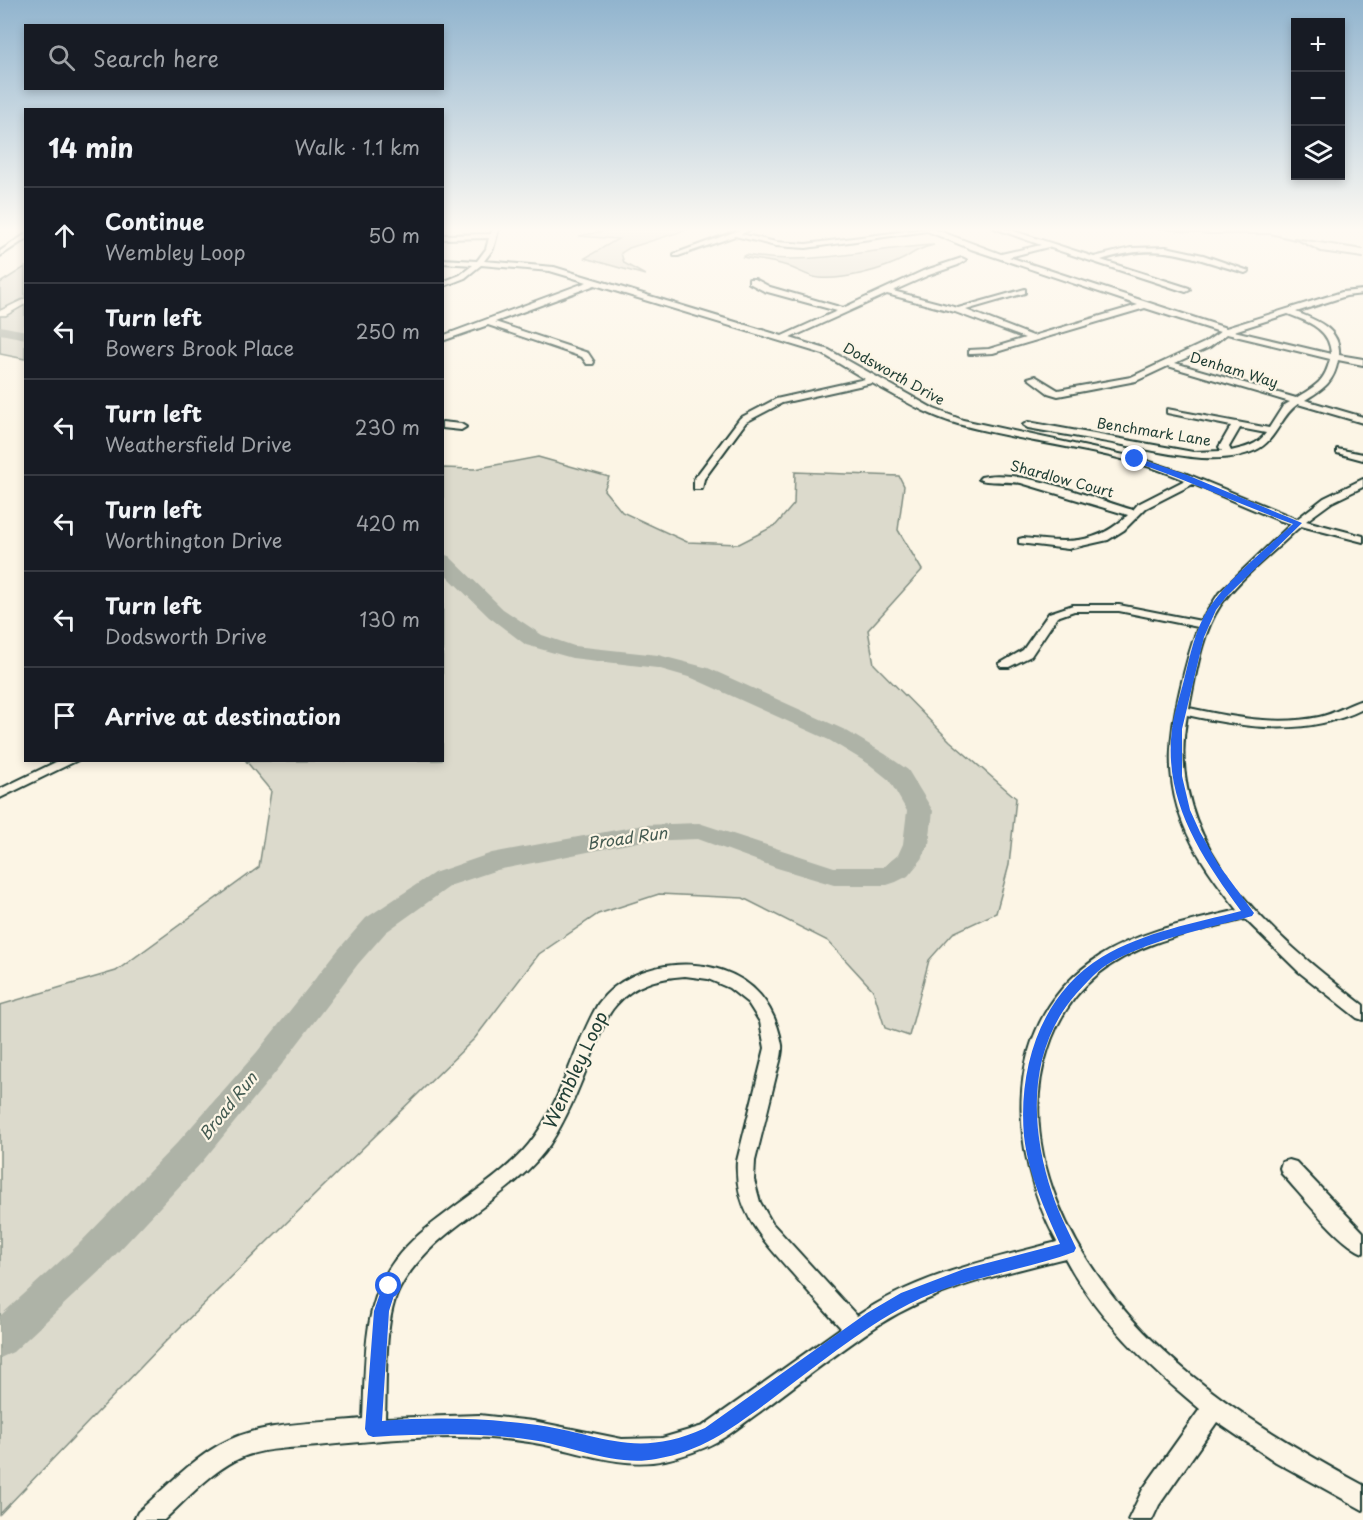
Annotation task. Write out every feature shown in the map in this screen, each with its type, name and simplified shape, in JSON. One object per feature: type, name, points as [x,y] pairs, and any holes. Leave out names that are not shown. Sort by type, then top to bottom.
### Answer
[{"type":"street","points":[[444,338],[550,299]]},
{"type":"street","name":"Dodsworth Drive","points":[[652,299],[825,352],[873,381],[952,420],[991,431],[1135,459],[1298,523],[1363,539]]},
{"type":"street","points":[[800,299],[842,310]]},
{"type":"street","points":[[784,338],[868,299]]},
{"type":"street","points":[[916,299],[958,310],[1034,339]]},
{"type":"street","points":[[958,310],[995,299]]},
{"type":"street","points":[[1124,299],[1279,347],[1363,362]]},
{"type":"street","points":[[1032,378],[1051,391],[1062,393],[1133,379],[1207,345],[1226,332],[1332,299]]},
{"type":"street","points":[[972,352],[990,351],[1144,306]]},
{"type":"street","points":[[1290,312],[1317,323],[1328,332],[1335,345],[1335,358]]},
{"type":"street","points":[[488,322],[585,355],[590,362]]},
{"type":"street","name":"Benchmark Lane","points":[[1028,425],[1193,455],[1228,454],[1259,445],[1271,432],[1280,414],[1324,383],[1331,375],[1335,358]]},
{"type":"street","name":"Denham Way","points":[[1166,363],[1363,420]]},
{"type":"street","points":[[698,487],[699,479],[743,420],[779,401],[873,381]]},
{"type":"street","points":[[1170,411],[1271,432]]},
{"type":"street","points":[[1228,454],[1224,447],[1237,424]]},
{"type":"street","points":[[444,425],[461,427]]},
{"type":"street","points":[[1060,443],[1067,432]]},
{"type":"street","points":[[1341,451],[1363,457]]},
{"type":"street","name":"Shardlow Court","points":[[984,478],[1003,477],[1022,480],[1134,513]]},
{"type":"street","points":[[1023,541],[1052,546],[1092,542],[1113,534],[1134,513],[1151,501],[1193,480]]},
{"type":"street","points":[[1363,482],[1350,491],[1325,501],[1298,523],[1223,595],[1204,625],[1181,710],[1175,752],[1177,776],[1185,810],[1194,832],[1214,866],[1248,913],[1293,958],[1363,1014]]},
{"type":"street","points":[[1005,663],[1027,653],[1053,615],[1073,608],[1119,608],[1204,625]]},
{"type":"street","points":[[1181,710],[1240,721],[1295,723],[1336,716],[1363,704]]},
{"type":"street","points":[[0,794],[68,762]]},
{"type":"street","points":[[1248,913],[1130,947],[1087,974],[1057,1007],[1035,1057],[1030,1086],[1029,1111],[1036,1165],[1045,1194],[1069,1248],[1098,1291],[1141,1341],[1177,1376],[1215,1407],[1283,1454],[1363,1498]]},
{"type":"street","name":"Wembley Loop","points":[[373,1429],[381,1311],[389,1286],[401,1267],[416,1250],[514,1172],[534,1151],[550,1130],[561,1108],[601,1012],[622,989],[653,974],[687,970],[717,975],[749,994],[767,1016],[773,1033],[774,1048],[746,1161],[745,1180],[751,1203],[765,1229],[855,1329]]},
{"type":"street","points":[[1289,1168],[1339,1222],[1363,1244]]},
{"type":"street","points":[[146,1520],[212,1463],[240,1446],[291,1438],[435,1425],[479,1426],[532,1432],[625,1452],[653,1452],[686,1445],[710,1434],[855,1329],[906,1298],[934,1285],[1069,1248]]},
{"type":"street","points":[[1140,1520],[1151,1497],[1215,1407]]},
{"type":"shaded area","points":[[0,299],[23,299],[0,310]]},
{"type":"shaded area","points":[[24,306],[24,359],[0,354],[0,316],[6,316]]},
{"type":"shaded area","points":[[538,457],[609,477],[604,490],[622,512],[687,542],[739,544],[776,525],[794,504],[795,472],[899,476],[904,486],[898,530],[922,570],[868,630],[874,664],[950,741],[1016,798],[1009,865],[996,913],[953,933],[929,960],[909,1036],[885,1028],[873,990],[828,941],[743,898],[659,894],[598,914],[539,954],[475,1038],[166,1341],[0,1514],[0,1005],[116,971],[259,867],[271,791],[247,762],[444,762],[444,468],[474,469]]},
{"type":"waterway","name":"Broad Run","points":[[0,330],[24,335]]},
{"type":"waterway","name":"Broad Run","points":[[0,1340],[90,1257],[190,1152],[268,1060],[348,957],[376,925],[443,879],[492,862],[643,833],[699,831],[744,845],[786,862],[834,876],[887,876],[899,870],[909,859],[916,844],[920,811],[899,775],[877,759],[837,735],[700,673],[658,662],[572,652],[534,640],[496,613],[444,562]]},
{"type":"route","points":[[389,1286],[381,1311],[373,1429],[435,1425],[479,1426],[532,1432],[625,1452],[653,1452],[686,1445],[710,1434],[855,1329],[906,1298],[964,1275],[1069,1248],[1060,1233],[1045,1194],[1036,1165],[1031,1137],[1030,1086],[1035,1057],[1057,1007],[1087,974],[1107,959],[1155,938],[1248,913],[1214,866],[1194,832],[1185,810],[1177,776],[1175,752],[1177,729],[1199,637],[1212,610],[1223,595],[1298,523],[1135,459]]}]
